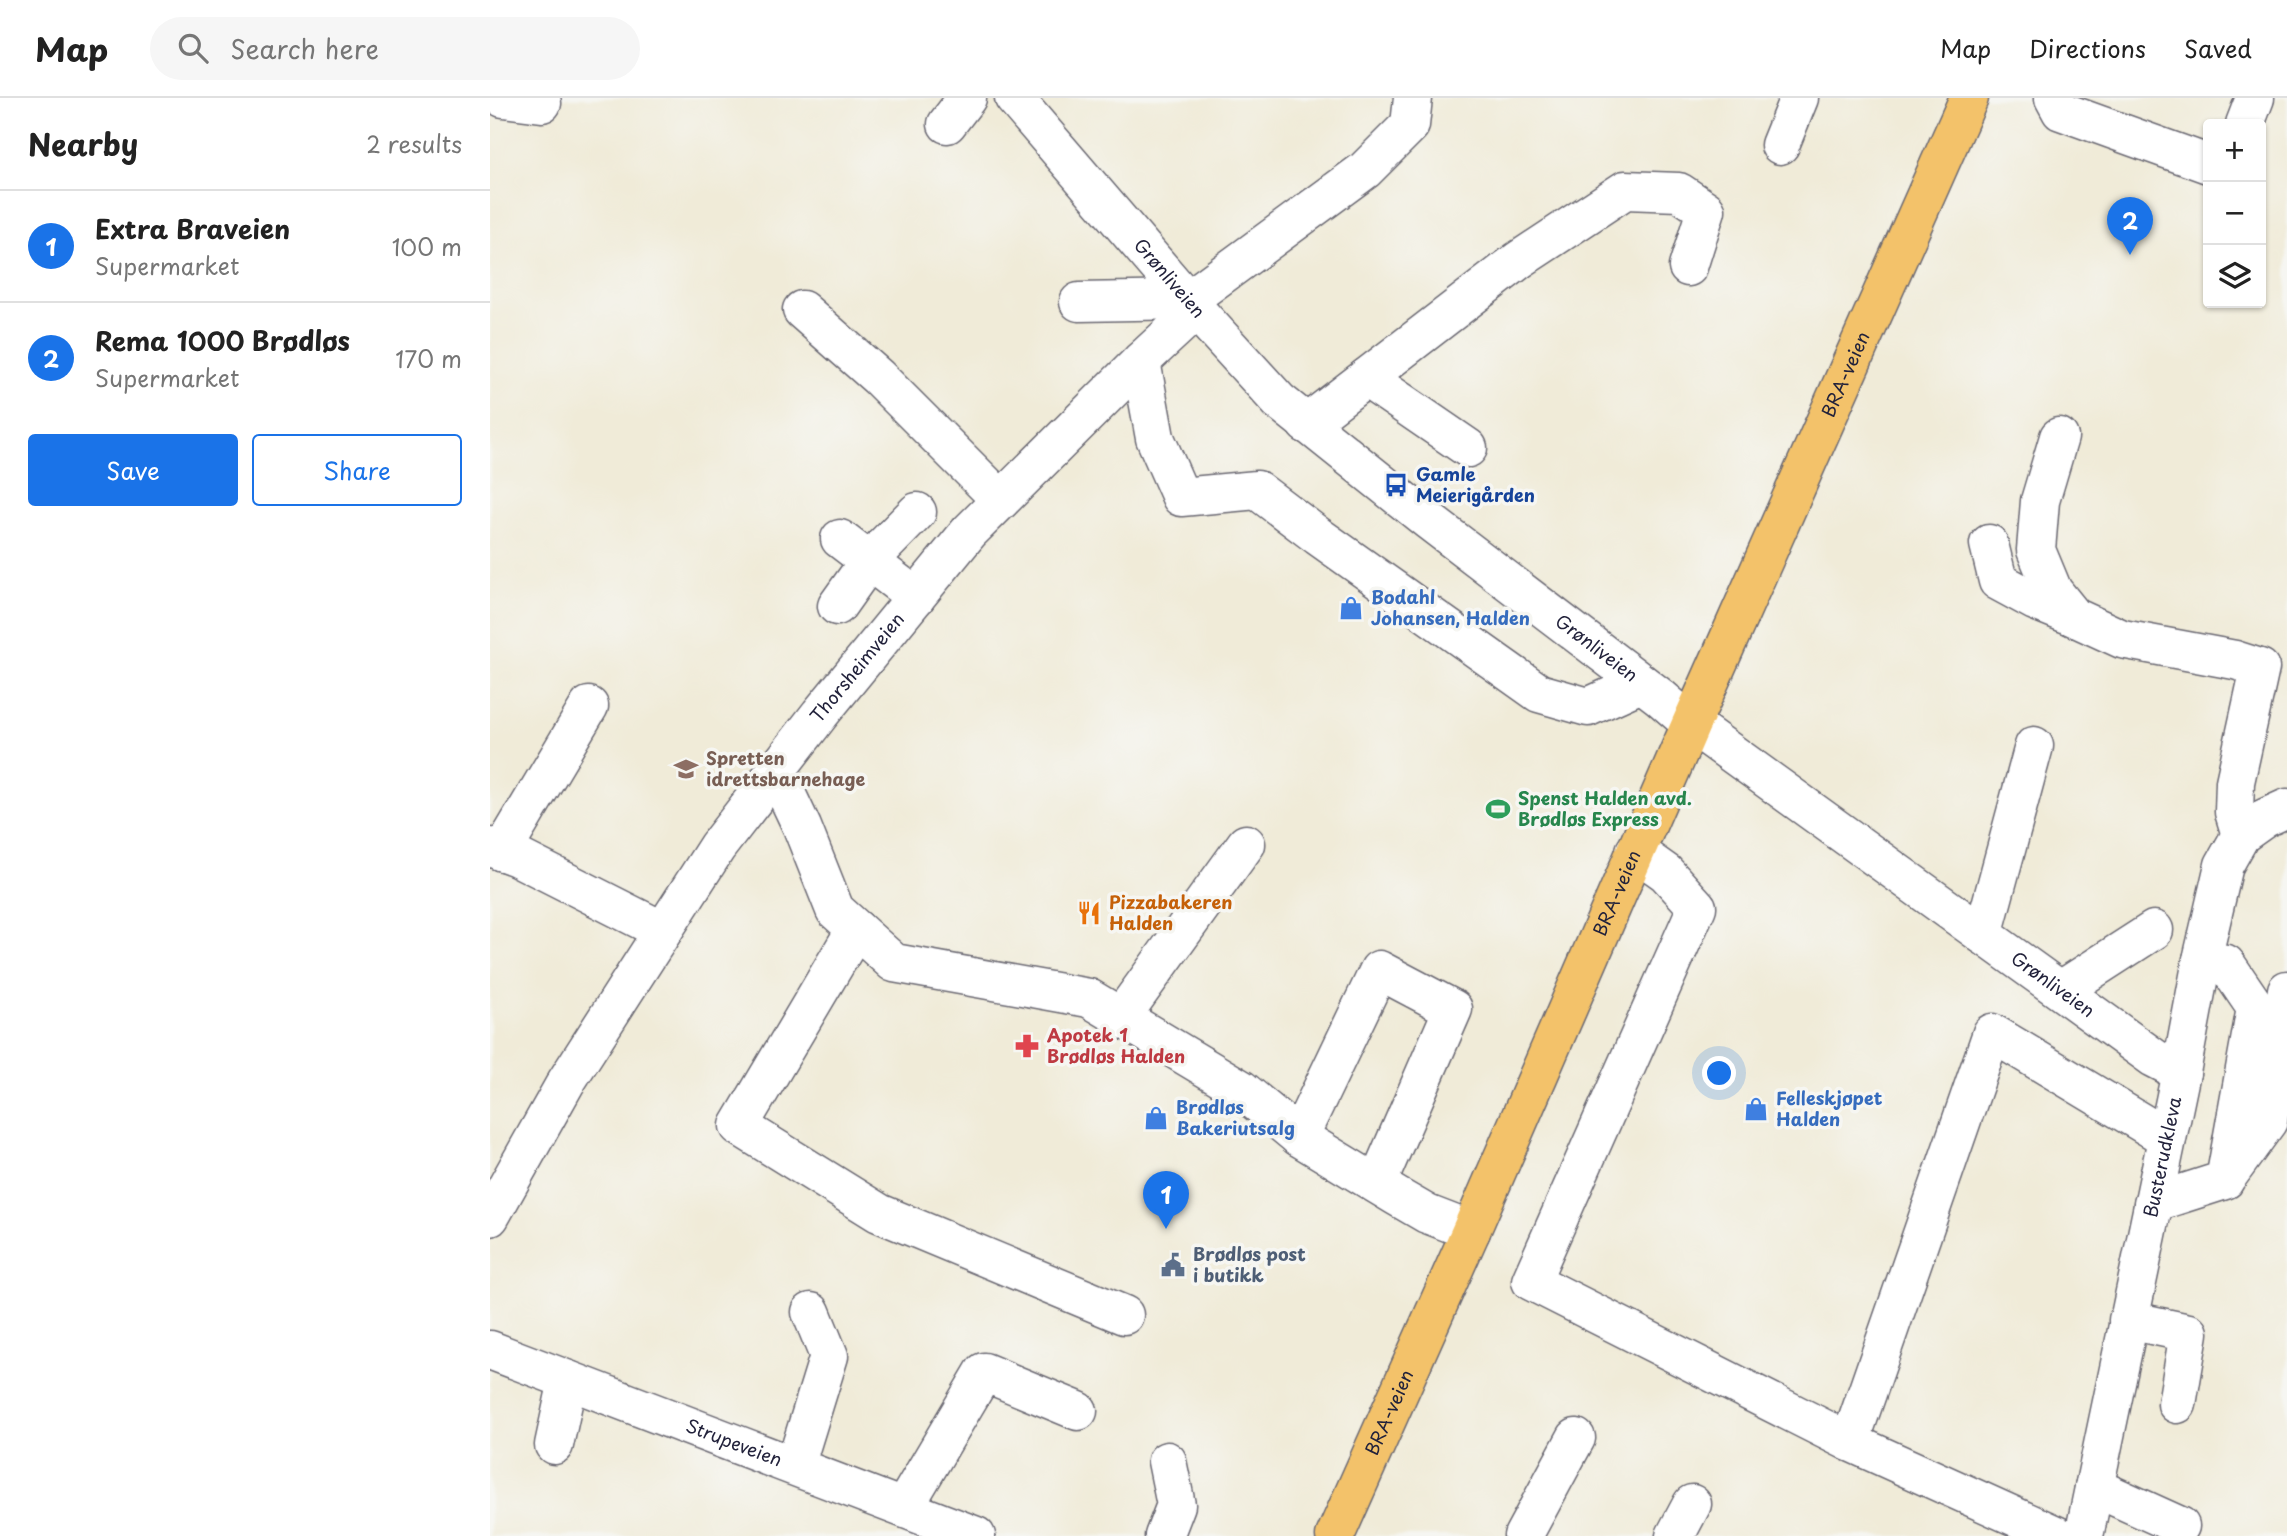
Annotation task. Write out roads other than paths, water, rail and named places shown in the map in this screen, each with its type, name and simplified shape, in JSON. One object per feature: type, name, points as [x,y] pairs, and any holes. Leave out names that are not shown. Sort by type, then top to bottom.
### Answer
[{"type":"main road","name":"BRA-veien","points":[[1335,1536],[1471,1231],[1690,724],[1968,98]]},
{"type":"street","name":"Grønliveien","points":[[1014,98],[1192,305],[1279,401],[1306,424],[1439,530],[1641,683],[1690,724],[2154,1058],[2181,1072]]},
{"type":"street","name":"Thorsheimveien","points":[[490,1217],[566,1082],[717,847],[969,532],[1141,360],[1192,305],[1365,170],[1410,125],[1413,98]]},
{"type":"street","points":[[1780,145],[1799,98]]},
{"type":"street","points":[[2054,98],[2061,111],[2203,161]]},
{"type":"street","points":[[2247,119],[2255,98]]},
{"type":"street","points":[[1306,424],[1519,260],[1625,190],[1679,192],[1706,210],[1688,267]]},
{"type":"street","points":[[1079,302],[1192,305]]},
{"type":"street","points":[[802,310],[878,377],[1001,500]]},
{"type":"street","points":[[1141,360],[1154,438],[1181,497],[1257,490],[1539,693],[1588,707],[1641,683]]},
{"type":"street","points":[[1366,378],[1468,448]]},
{"type":"street","points":[[2059,437],[2040,501],[2036,550],[2053,591],[2074,617]]},
{"type":"street","points":[[837,606],[855,550],[917,512]]},
{"type":"street","points":[[1989,544],[1998,581],[2035,601],[2122,639],[2260,667],[2235,782],[2234,812],[2241,835]]},
{"type":"street","points":[[855,550],[916,597]]},
{"type":"street","points":[[589,706],[496,849],[663,931]]},
{"type":"street","points":[[1983,934],[2034,746]]},
{"type":"street","points":[[776,772],[802,827],[835,910],[894,963],[1088,998],[1241,1089],[1299,1137],[1427,1214],[1471,1231]]},
{"type":"street","name":"Busterudkleva","points":[[2084,1536],[2181,1072],[2214,962],[2224,865],[2241,835],[2265,818],[2287,808]]},
{"type":"street","points":[[1121,1017],[1246,844]]},
{"type":"street","points":[[1635,851],[1666,873],[1696,907],[1531,1282],[1850,1442],[2059,1536]]},
{"type":"street","points":[[856,929],[739,1126],[879,1213],[1124,1315]]},
{"type":"street","points":[[2061,990],[2154,930]]},
{"type":"street","points":[[2214,962],[2287,980]]},
{"type":"street","points":[[2214,962],[2256,1008],[2225,1180]]},
{"type":"street","points":[[1299,1137],[1378,970],[1453,1009],[1377,1184]]},
{"type":"street","points":[[2153,1203],[2225,1180],[2268,1121],[2287,990]]},
{"type":"street","points":[[1850,1442],[1992,1033],[2167,1138]]},
{"type":"street","points":[[795,1466],[829,1356],[811,1312]]},
{"type":"street","points":[[2128,1320],[2189,1333],[2177,1404]]},
{"type":"street","name":"Strupeveien","points":[[490,1350],[904,1507],[951,1531]]},
{"type":"street","points":[[904,1507],[984,1372],[1077,1411]]},
{"type":"street","points":[[554,1445],[568,1380]]},
{"type":"street","points":[[1523,1536],[1576,1438]]},
{"type":"street","points":[[1164,1536],[1176,1505],[1167,1461]]},
{"type":"street","points":[[2094,1487],[2180,1526]]},
{"type":"place","name":"Rema 1000 Brødløs","points":[[2130,255]]},
{"type":"place","name":"Gamle Meierigården","points":[[1396,485]]},
{"type":"place","name":"Bodahl Johansen, Halden","points":[[1351,608]]},
{"type":"place","name":"Spretten idrettsbarnehage","points":[[686,769]]},
{"type":"place","name":"Spenst Halden avd. Brødløs Express","points":[[1498,809]]},
{"type":"place","name":"Pizzabakeren Halden","points":[[1089,913]]},
{"type":"place","name":"Apotek 1 Brødløs Halden","points":[[1027,1046]]},
{"type":"place","name":"Felleskjøpet Halden","points":[[1756,1109]]},
{"type":"place","name":"Brødløs Bakeriutsalg","points":[[1156,1118]]},
{"type":"place","name":"Extra Braveien","points":[[1166,1229]]},
{"type":"place","name":"Brødløs post i butikk","points":[[1173,1265]]}]
